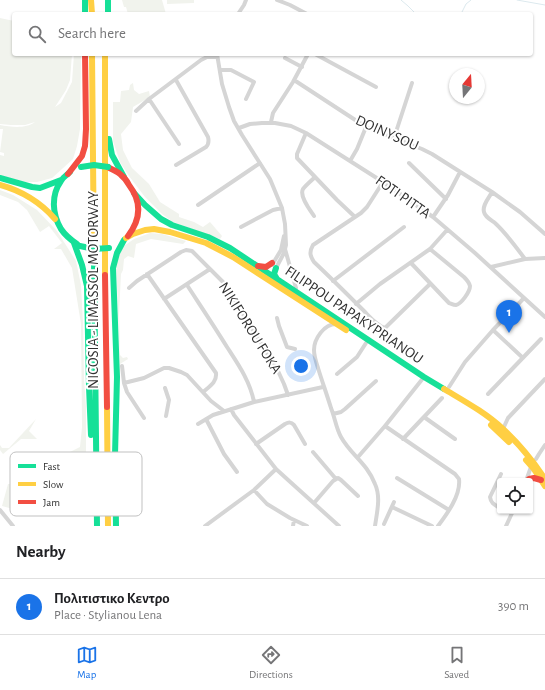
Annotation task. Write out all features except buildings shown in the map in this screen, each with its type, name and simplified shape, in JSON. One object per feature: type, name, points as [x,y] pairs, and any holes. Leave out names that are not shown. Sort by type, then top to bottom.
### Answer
[{"type":"main road","points":[[85,12],[86,0]]},
{"type":"main road","points":[[92,0],[92,12]]},
{"type":"main road","points":[[104,0],[105,12]]},
{"type":"main road","points":[[108,0],[108,12]]},
{"type":"main road","points":[[68,174],[82,156],[85,146],[85,56]]},
{"type":"main road","points":[[92,56],[97,452]]},
{"type":"main road","name":"NICOSIA - LIMASSOL MOTORWAY","points":[[105,56],[105,257],[108,452]]},
{"type":"main road","points":[[0,185],[22,193],[38,202],[52,215],[68,238],[74,243],[85,248],[95,250],[115,247],[131,233],[138,217],[138,204],[134,193],[112,155],[110,140],[109,56]]},
{"type":"main road","points":[[59,226],[56,221],[54,211],[53,201],[55,189],[61,180],[68,174],[80,167],[96,165],[108,167],[124,177]]},
{"type":"main road","points":[[0,178],[40,188],[61,180]]},
{"type":"main road","name":"FILIPPOU PAPAKYPRIANOU","points":[[134,193],[161,219],[172,225],[208,237],[230,248],[338,325],[468,408],[490,423],[534,464]]},
{"type":"main road","name":"FILIPPOU PAPAKYPRIANOU","points":[[125,239],[133,234],[149,230],[170,232],[206,243],[269,277],[423,379],[472,406],[497,424],[521,447],[534,464],[545,486]]},
{"type":"main road","points":[[112,452],[112,421],[119,365],[113,268],[114,258],[125,239]]},
{"type":"main road","points":[[74,243],[84,270],[87,286],[91,452]]},
{"type":"main road","points":[[257,266],[274,266],[274,274],[269,277]]},
{"type":"main road","points":[[115,452],[117,377],[119,365]]},
{"type":"main road","points":[[533,478],[543,480]]},
{"type":"main road","points":[[93,516],[93,526]]},
{"type":"main road","points":[[98,516],[98,526]]},
{"type":"main road","points":[[115,516],[115,526]]},
{"type":"street","points":[[239,12],[246,0]]},
{"type":"street","points":[[277,0],[304,12]]},
{"type":"street","points":[[290,5],[293,0]]},
{"type":"street","points":[[136,111],[149,99],[201,60],[212,56]]},
{"type":"street","points":[[217,56],[229,107],[238,128],[270,179],[282,208],[285,224],[285,249],[296,288]]},
{"type":"street","points":[[271,122],[273,113],[307,56]]},
{"type":"street","points":[[319,56],[376,87]]},
{"type":"street","points":[[284,58],[302,66]]},
{"type":"street","points":[[220,70],[231,70],[254,82],[246,100]]},
{"type":"street","points":[[176,80],[209,141],[206,147],[176,165]]},
{"type":"street","name":"DOINYSOU","points":[[294,80],[366,127],[432,154],[492,192],[520,212],[545,234]]},
{"type":"street","points":[[394,138],[412,83]]},
{"type":"street","points":[[149,99],[179,144]]},
{"type":"street","name":"FOTI PITTA","points":[[238,128],[250,124],[271,122],[291,126],[306,133],[433,217],[476,253],[545,317]]},
{"type":"street","points":[[350,161],[357,149],[366,127]]},
{"type":"street","points":[[306,133],[296,156],[355,217]]},
{"type":"street","points":[[198,205],[260,163]]},
{"type":"street","points":[[409,163],[446,199]]},
{"type":"street","points":[[433,217],[446,199],[460,172]]},
{"type":"street","points":[[314,216],[301,193],[315,177]]},
{"type":"street","points":[[382,182],[367,207],[361,213],[314,244],[310,255],[356,304],[378,325],[384,328],[430,284]]},
{"type":"street","points":[[492,192],[485,204],[484,213],[508,237],[525,260]]},
{"type":"street","points":[[241,227],[273,210],[282,208]]},
{"type":"street","points":[[269,277],[281,250],[285,224]]},
{"type":"street","points":[[333,281],[404,227]]},
{"type":"street","points":[[356,304],[380,284],[430,249],[447,230]]},
{"type":"street","points":[[274,266],[285,249]]},
{"type":"street","points":[[410,263],[449,303],[452,305],[457,305],[460,303],[470,288],[469,283],[464,277],[430,249]]},
{"type":"street","name":"NIKIFOROU FOKA","points":[[129,288],[147,274],[181,252],[186,250],[193,252],[222,281],[238,304],[280,375],[288,395]]},
{"type":"street","points":[[490,267],[525,260],[545,258]]},
{"type":"street","points":[[164,299],[210,269]]},
{"type":"street","points":[[147,274],[216,373],[215,381],[203,392]]},
{"type":"street","points":[[186,285],[239,365],[253,393],[254,402]]},
{"type":"street","points":[[449,387],[465,362],[524,298]]},
{"type":"street","points":[[324,330],[327,323],[326,316]]},
{"type":"street","points":[[277,318],[287,347],[295,349]]},
{"type":"street","points":[[338,325],[331,325],[316,339],[314,356],[340,435],[346,445],[369,471],[377,487],[378,500],[375,526]]},
{"type":"street","points":[[493,330],[523,358]]},
{"type":"street","points":[[488,394],[541,339]]},
{"type":"street","points":[[337,374],[355,358],[366,343]]},
{"type":"street","points":[[119,365],[127,392],[144,418]]},
{"type":"street","points":[[124,383],[144,378],[167,368],[184,374],[190,378],[211,401],[224,411]]},
{"type":"street","points":[[358,457],[423,379]]},
{"type":"street","points":[[497,424],[508,418],[545,379]]},
{"type":"street","points":[[333,414],[341,412],[345,409],[376,381]]},
{"type":"street","points":[[198,424],[213,415],[254,402],[323,387]]},
{"type":"street","points":[[165,388],[169,400],[166,416]]},
{"type":"street","points":[[403,439],[442,398]]},
{"type":"street","points":[[231,409],[276,469],[339,526]]},
{"type":"street","points":[[424,417],[455,439]]},
{"type":"street","points":[[503,429],[508,418]]},
{"type":"street","points":[[206,419],[224,454],[237,472]]},
{"type":"street","points":[[256,444],[289,422],[294,425],[305,444]]},
{"type":"street","points":[[385,426],[455,474],[460,480],[455,498],[438,526]]},
{"type":"street","points":[[528,478],[545,445]]},
{"type":"street","points":[[313,452],[336,479],[338,478],[341,480],[358,496]]},
{"type":"street","points":[[205,526],[254,490],[276,469]]},
{"type":"street","points":[[499,478],[501,474]]},
{"type":"street","points":[[397,478],[449,510]]},
{"type":"street","points":[[314,503],[336,479]]},
{"type":"street","points":[[497,482],[490,497],[493,504],[497,506]]},
{"type":"street","points":[[254,490],[267,504],[307,526]]},
{"type":"street","points":[[384,524],[394,502]]},
{"type":"street","points":[[392,507],[432,526]]},
{"type":"street","points":[[0,510],[13,526]]},
{"type":"street","points":[[506,526],[511,514]]},
{"type":"street","points":[[292,526],[294,520]]},
{"type":"shaded area","points":[[122,0],[162,0],[165,12],[127,12],[126,7],[124,7]]},
{"type":"shaded area","points":[[167,0],[194,0],[194,3],[167,4]]},
{"type":"shaded area","points":[[0,18],[12,21],[12,56],[72,56],[70,80],[66,90],[55,107],[61,103],[72,82],[74,56],[81,56],[80,129],[77,146],[73,159],[52,178],[37,182],[24,182],[0,175],[0,155],[4,156],[4,153],[0,152],[3,129],[0,129],[0,125],[23,127],[35,122],[25,125],[0,124]]},
{"type":"shaded area","points":[[133,83],[134,90],[139,94],[149,91],[150,97],[133,107],[131,122],[121,134],[123,150],[132,168],[149,184],[160,202],[179,214],[179,217],[203,227],[210,222],[222,236],[220,239],[173,222],[162,214],[145,197],[120,162],[113,141],[113,102],[120,102],[121,91],[129,90],[130,85]]},
{"type":"shaded area","points":[[0,190],[13,195],[37,210],[57,231],[76,261],[81,285],[83,323],[86,452],[70,452],[80,447],[82,427],[81,324],[72,268],[61,249],[54,249],[62,243],[49,226],[40,232],[27,210],[18,202],[0,195]]},
{"type":"shaded area","points":[[150,233],[162,234],[186,241],[183,244],[151,239],[136,244],[134,258],[128,256],[124,259],[121,274],[119,314],[120,355],[123,358],[127,357],[128,359],[120,364],[116,260],[124,246],[134,239]]},
{"type":"shaded area","points":[[36,419],[29,431],[37,439],[21,439],[3,454],[0,450],[0,445],[2,448],[9,448]]},
{"type":"shaded area","points":[[8,484],[10,484],[10,508],[2,506]]},
{"type":"waterway","points":[[401,0],[414,12]]},
{"type":"waterway","points":[[462,12],[466,4],[471,0]]},
{"type":"waterway","points":[[517,0],[545,5]]},
{"type":"traffic: fast","points":[[85,0],[85,12]]},
{"type":"traffic: fast","points":[[108,0],[108,12]]},
{"type":"traffic: fast","points":[[109,139],[112,155],[124,177]]},
{"type":"traffic: fast","points":[[81,167],[94,165],[108,167]]},
{"type":"traffic: fast","points":[[70,172],[63,178],[58,186],[54,198],[54,211],[61,229],[77,244]]},
{"type":"traffic: fast","points":[[0,178],[40,188],[61,180]]},
{"type":"traffic: fast","points":[[134,193],[161,219],[172,225],[208,237],[230,248],[444,389]]},
{"type":"traffic: fast","points":[[115,452],[117,377],[113,268],[117,253],[124,240]]},
{"type":"traffic: fast","points":[[74,243],[82,265],[87,286],[91,435]]},
{"type":"traffic: fast","points":[[80,246],[94,249],[109,248]]},
{"type":"traffic: fast","points":[[94,261],[96,452]]},
{"type":"traffic: fast","points":[[276,268],[274,274],[277,279]]},
{"type":"traffic: fast","points":[[97,516],[97,526]]},
{"type":"traffic: fast","points":[[116,516],[116,526]]},
{"type":"traffic: slow","points":[[91,0],[92,12]]},
{"type":"traffic: slow","points":[[92,56],[94,261]]},
{"type":"traffic: slow","points":[[105,56],[105,275]]},
{"type":"traffic: slow","points":[[0,185],[16,190],[37,202],[55,219]]},
{"type":"traffic: slow","points":[[126,238],[145,230],[154,229],[170,232],[206,243],[233,257],[346,330]]},
{"type":"traffic: slow","points":[[444,389],[482,412],[503,429],[526,453],[545,479]]},
{"type":"traffic: slow","points":[[107,407],[107,452]]},
{"type":"traffic: slow","points":[[491,425],[509,442]]},
{"type":"traffic: slow","points":[[526,460],[545,486]]},
{"type":"traffic: slow","points":[[108,516],[108,526]]},
{"type":"traffic: jam","points":[[68,174],[82,156],[85,146],[85,56]]},
{"type":"traffic: jam","points":[[108,167],[118,172],[125,178],[133,191],[138,204],[137,217],[128,236]]},
{"type":"traffic: jam","points":[[258,266],[266,267],[272,263]]},
{"type":"traffic: jam","points":[[105,275],[107,407]]},
{"type":"traffic: jam","points":[[533,478],[541,480]]},
{"type":"place","name":"Πολιτιστικο Κεντρο","points":[[509,333]]}]
